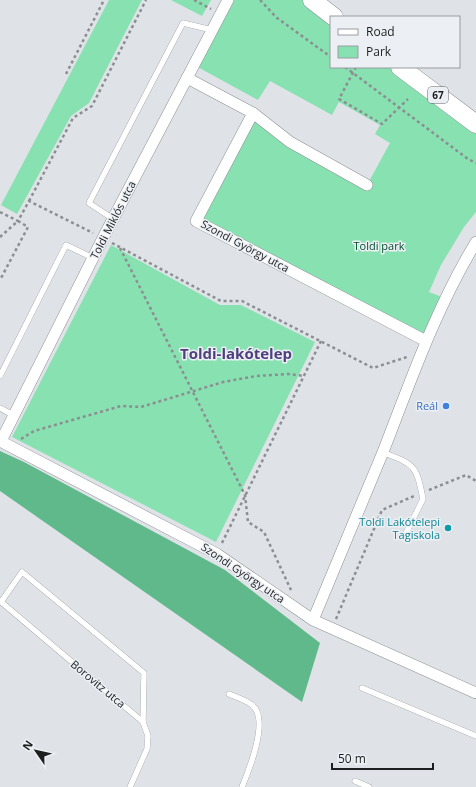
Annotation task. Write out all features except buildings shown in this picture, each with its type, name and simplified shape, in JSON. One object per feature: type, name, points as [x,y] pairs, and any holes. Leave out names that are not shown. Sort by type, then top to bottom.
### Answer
[{"type":"main road","points":[[312,0],[333,16]]},
{"type":"main road","name":"67","points":[[401,68],[476,124]]},
{"type":"street","name":"Toldi Miklós utca","points":[[4,442],[13,415],[113,219],[228,0]]},
{"type":"street","points":[[187,78],[253,112],[290,142],[367,185]]},
{"type":"street","name":"Szondi György utca","points":[[253,112],[196,221],[426,341]]},
{"type":"street","points":[[313,620],[382,452],[421,352],[459,269],[476,242]]},
{"type":"street","name":"Szondi György utca","points":[[4,442],[217,554],[302,614],[313,620],[476,693]]},
{"type":"lane","points":[[113,219],[89,203],[183,23],[212,30]]},
{"type":"lane","points":[[0,376],[66,245],[93,258]]},
{"type":"lane","points":[[0,408],[13,415]]},
{"type":"lane","points":[[382,452],[409,463],[416,470],[423,499],[405,535]]},
{"type":"lane","points":[[1,601],[22,572],[144,673],[143,722],[148,736],[147,749],[130,787]]},
{"type":"lane","name":"Borovitz utca","points":[[1,601],[143,722]]},
{"type":"lane","points":[[362,688],[476,736]]},
{"type":"lane","points":[[229,694],[252,705],[259,717],[254,756],[242,787]]},
{"type":"lane","points":[[355,781],[369,787]]},
{"type":"path","points":[[66,74],[104,0]]},
{"type":"path","points":[[29,201],[73,118],[92,106],[146,0]]},
{"type":"path","points":[[194,0],[221,14]]},
{"type":"path","points":[[260,0],[277,18],[330,56]]},
{"type":"path","points":[[347,68],[399,108],[476,163]]},
{"type":"path","points":[[355,68],[339,99],[382,124],[408,99]]},
{"type":"path","points":[[0,237],[18,222],[28,227],[0,280]]},
{"type":"path","points":[[120,247],[191,391],[245,495],[248,522],[264,532],[302,614]]},
{"type":"path","points":[[220,301],[242,301],[373,368],[421,352]]},
{"type":"path","points":[[217,554],[321,341]]},
{"type":"path","points":[[4,442],[34,431],[121,406],[141,407],[223,382],[256,376],[288,374],[304,376]]},
{"type":"path","points":[[332,628],[382,510],[466,475],[476,481]]},
{"type":"green space","points":[[109,0],[142,0],[89,103],[71,116],[17,214],[1,205]]},
{"type":"green space","points":[[171,0],[211,0],[202,16]]},
{"type":"green space","name":"Toldi park","points":[[228,0],[312,0],[330,16],[330,68],[401,68],[476,124],[476,212],[464,227],[441,265],[429,292],[445,298],[426,341],[196,221],[253,113],[367,185],[390,143],[375,134],[380,125],[339,102],[332,115],[270,81],[258,100],[194,65]]},
{"type":"green space","points":[[111,245],[220,305],[241,305],[315,342],[216,542],[12,437]]},
{"type":"green space","points":[[0,451],[24,462],[225,570],[320,643],[302,702],[0,491]]},
{"type":"place","name":"Reál","points":[[446,406]]},
{"type":"place","name":"Toldi Lakótelepi Tagiskola","points":[[448,528]]},
{"type":"district","name":"Toldi-lakótelep","points":[[236,354]]}]
